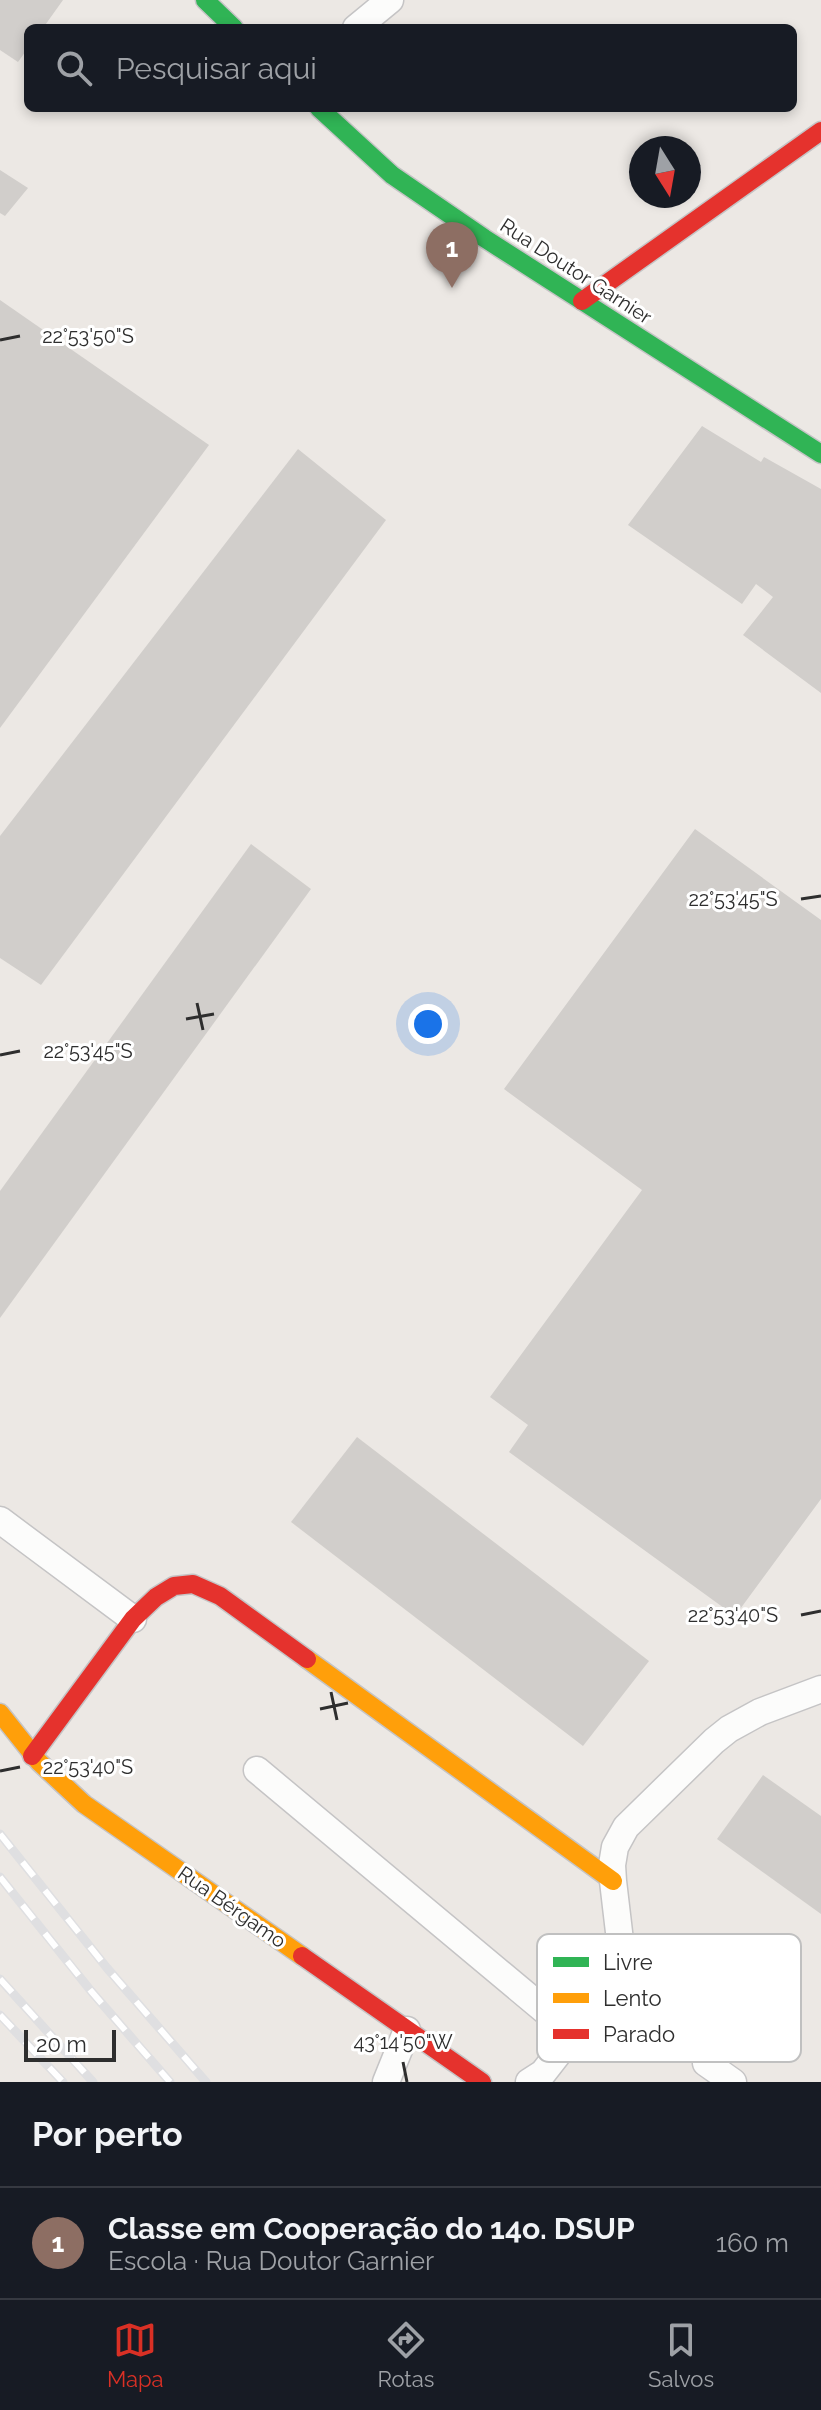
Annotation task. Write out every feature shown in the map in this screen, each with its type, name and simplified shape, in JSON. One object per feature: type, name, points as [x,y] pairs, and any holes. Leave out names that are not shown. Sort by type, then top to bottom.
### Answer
[{"type":"street","points":[[205,0],[230,24]]},
{"type":"street","points":[[361,24],[390,0]]},
{"type":"street","name":"Rua Doutor Garnier","points":[[323,112],[392,175],[821,454]]},
{"type":"street","points":[[582,301],[821,131]]},
{"type":"street","points":[[1,1522],[133,1619]]},
{"type":"street","points":[[32,1756],[133,1619],[156,1597],[174,1586],[193,1584],[220,1596],[613,1881]]},
{"type":"street","points":[[619,1934],[613,1855],[626,1827],[729,1729],[760,1712],[821,1689]]},
{"type":"street","name":"Rua Bérgamo","points":[[0,1713],[52,1778],[84,1804],[482,2082]]},
{"type":"street","points":[[257,1770],[537,2004]]},
{"type":"street","points":[[386,2082],[407,2030]]},
{"type":"street","points":[[532,2080],[548,2062]]},
{"type":"street","points":[[706,2063],[733,2082]]},
{"type":"building","points":[[0,0],[63,0],[46,24],[24,24],[24,54],[18,62],[0,50]]},
{"type":"building","points":[[0,170],[28,188],[5,216],[0,213]]},
{"type":"building","points":[[0,300],[209,445],[0,728]]},
{"type":"building","points":[[702,426],[761,462],[764,457],[821,489],[821,693],[743,635],[773,597],[756,584],[742,604],[628,525]]},
{"type":"building","points":[[298,449],[386,520],[41,985],[0,958],[0,836]]},
{"type":"building","points":[[695,829],[821,920],[821,1499],[735,1616],[509,1452],[528,1425],[490,1397],[642,1190],[504,1089]]},
{"type":"building","points":[[251,844],[311,889],[0,1318],[0,1191]]},
{"type":"building","points":[[357,1437],[649,1661],[583,1746],[291,1522]]},
{"type":"building","points":[[763,1775],[821,1816],[821,1914],[717,1839]]},
{"type":"railway","points":[[0,1834],[107,1968],[206,2082]]},
{"type":"railway","points":[[0,1877],[91,1991],[170,2082]]},
{"type":"railway","points":[[0,1979],[93,2082]]},
{"type":"railway","points":[[0,2015],[63,2082]]},
{"type":"traffic: fast","points":[[205,0],[230,24]]},
{"type":"traffic: fast","points":[[323,112],[392,175],[484,238],[821,454]]},
{"type":"traffic: slow","points":[[307,1659],[613,1881]]},
{"type":"traffic: slow","points":[[0,1713],[39,1762],[84,1804],[302,1956]]},
{"type":"traffic: jam","points":[[582,301],[821,131]]},
{"type":"traffic: jam","points":[[32,1756],[133,1619],[156,1597],[174,1586],[193,1584],[220,1596],[307,1659]]},
{"type":"traffic: jam","points":[[302,1956],[482,2082]]},
{"type":"place","name":"Classe em Cooperação do 14o. DSUP","points":[[452,288]]}]
